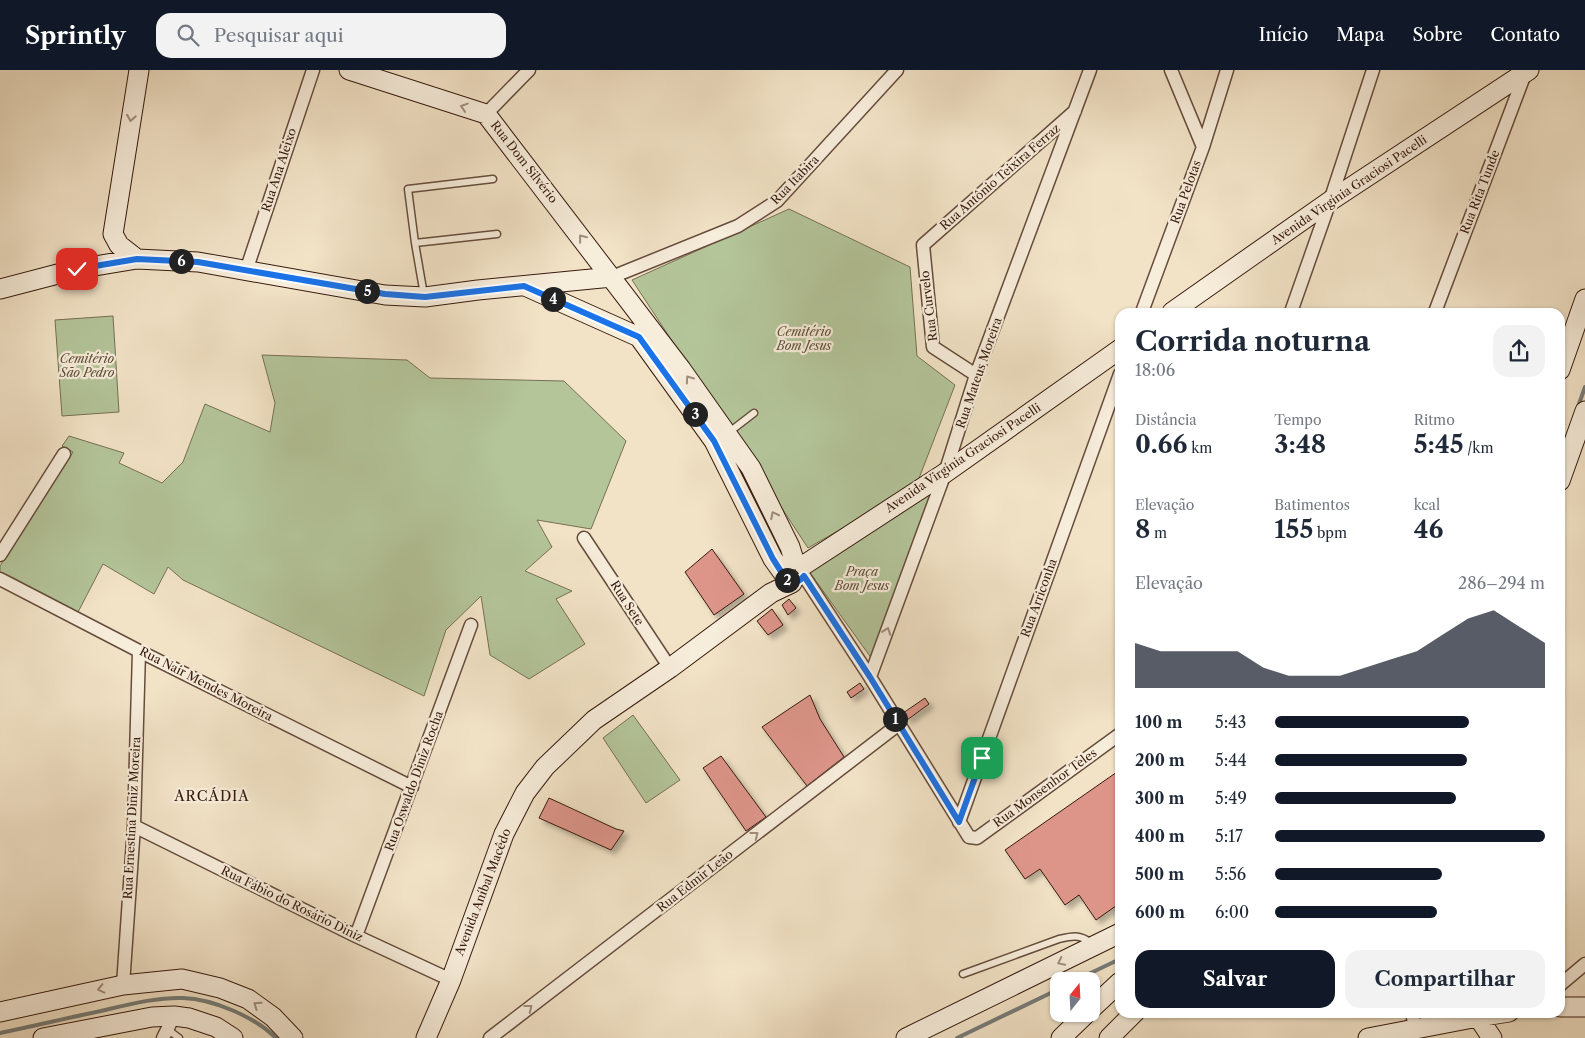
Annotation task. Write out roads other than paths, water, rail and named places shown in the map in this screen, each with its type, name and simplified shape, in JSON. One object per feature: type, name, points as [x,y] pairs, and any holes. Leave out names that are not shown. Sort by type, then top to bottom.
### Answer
[{"type":"street","points":[[137,259],[119,245],[113,234],[139,70]]},
{"type":"street","name":"Rua Ana Aleixo","points":[[246,271],[313,70]]},
{"type":"street","name":"Rua Dom Silvério","points":[[349,70],[486,114],[682,369],[720,437]]},
{"type":"street","points":[[486,114],[529,70]]},
{"type":"street","name":"Rua Itabira","points":[[612,277],[738,226],[777,201],[897,70]]},
{"type":"street","name":"Rua Mateus Moreira","points":[[870,677],[945,472],[976,375],[1090,70]]},
{"type":"street","points":[[1170,70],[1203,147]]},
{"type":"street","name":"Rua Pelotas","points":[[1143,308],[1203,147],[1228,70]]},
{"type":"street","points":[[1292,308],[1330,201],[1372,70]]},
{"type":"street","name":"Avenida Virgínia Graciosi Pacelli","points":[[1178,308],[1330,201],[1527,71]]},
{"type":"street","name":"Rua Rita Tunde","points":[[1437,308],[1527,71]]},
{"type":"street","name":"Rua Antônio Teixira Ferraz","points":[[922,246],[1076,109]]},
{"type":"street","name":"Rua Curvelo","points":[[922,246],[933,347],[976,375]]},
{"type":"street","points":[[0,289],[77,269],[137,259],[198,262],[385,294],[524,286],[612,277]]},
{"type":"street","points":[[524,286],[639,337],[720,437],[773,559],[793,572],[870,677],[959,822]]},
{"type":"street","points":[[1565,356],[1585,299]]},
{"type":"street","name":"Avenida Virgínia Graciosi Pacelli","points":[[793,572],[945,472],[1115,353]]},
{"type":"street","name":"Rua Arriconha","points":[[959,822],[1115,388]]},
{"type":"street","points":[[1565,467],[1585,411]]},
{"type":"street","points":[[0,555],[64,454]]},
{"type":"street","name":"Rua Sete","points":[[584,538],[670,668]]},
{"type":"street","name":"Avenida Aníbal Macêdo","points":[[426,1038],[451,980],[504,834],[525,793],[545,767],[594,720],[670,668],[771,593],[793,572]]},
{"type":"street","name":"Rua Nair Mendes Moreira","points":[[0,579],[139,651],[412,787]]},
{"type":"street","name":"Rua Oswaldo Diniz Rocha","points":[[356,936],[471,625]]},
{"type":"street","name":"Rua Ernestina Diniz Moreira","points":[[123,984],[134,826],[139,651]]},
{"type":"street","name":"Rua Edmir Leão","points":[[490,1038],[899,724]]},
{"type":"street","name":"Rua Monsenhor Teles","points":[[959,822],[969,837],[977,838],[1115,738]]},
{"type":"street","name":"Rua Fábio do Rosário Diniz","points":[[134,826],[356,936],[451,980]]},
{"type":"street","points":[[906,1038],[1115,934]]},
{"type":"street","points":[[1565,981],[1585,964]]},
{"type":"street","points":[[0,1012],[123,984],[182,979],[220,988],[248,998],[273,1017],[293,1038]]},
{"type":"street","points":[[1100,1001],[1115,987]]},
{"type":"street","points":[[1565,1007],[1585,1007]]},
{"type":"street","points":[[43,1038],[152,1016],[168,1028],[189,1018],[216,1027],[233,1038]]},
{"type":"street","points":[[1109,1038],[1130,1018]]},
{"type":"street","points":[[1368,1038],[1414,1021],[1462,1018]]},
{"type":"street","points":[[1479,1018],[1492,1038]]},
{"type":"street","points":[[1061,1038],[1078,1022]]},
{"type":"lane","points":[[423,291],[408,189],[493,179]]},
{"type":"lane","points":[[415,243],[497,234]]},
{"type":"lane","points":[[720,437],[754,413]]},
{"type":"lane","points":[[963,974],[1074,935],[1085,938],[1094,945]]},
{"type":"lane","points":[[168,1028],[179,1038]]},
{"type":"waterway","points":[[1578,407],[1585,387]]},
{"type":"waterway","points":[[1093,972],[1115,961]]},
{"type":"waterway","points":[[957,1038],[1050,993]]},
{"type":"waterway","points":[[0,1033],[142,1002],[183,998],[207,1002],[245,1016],[276,1038]]},
{"type":"district","name":"ARCÁDIA","points":[[212,796]]},
{"type":"park label","name":"Cemitério Bom Jesus","points":[[804,339]]},
{"type":"park label","name":"Cemitério São Pedro","points":[[87,366]]},
{"type":"park label","name":"Praça Bom Jesus","points":[[862,579]]}]
